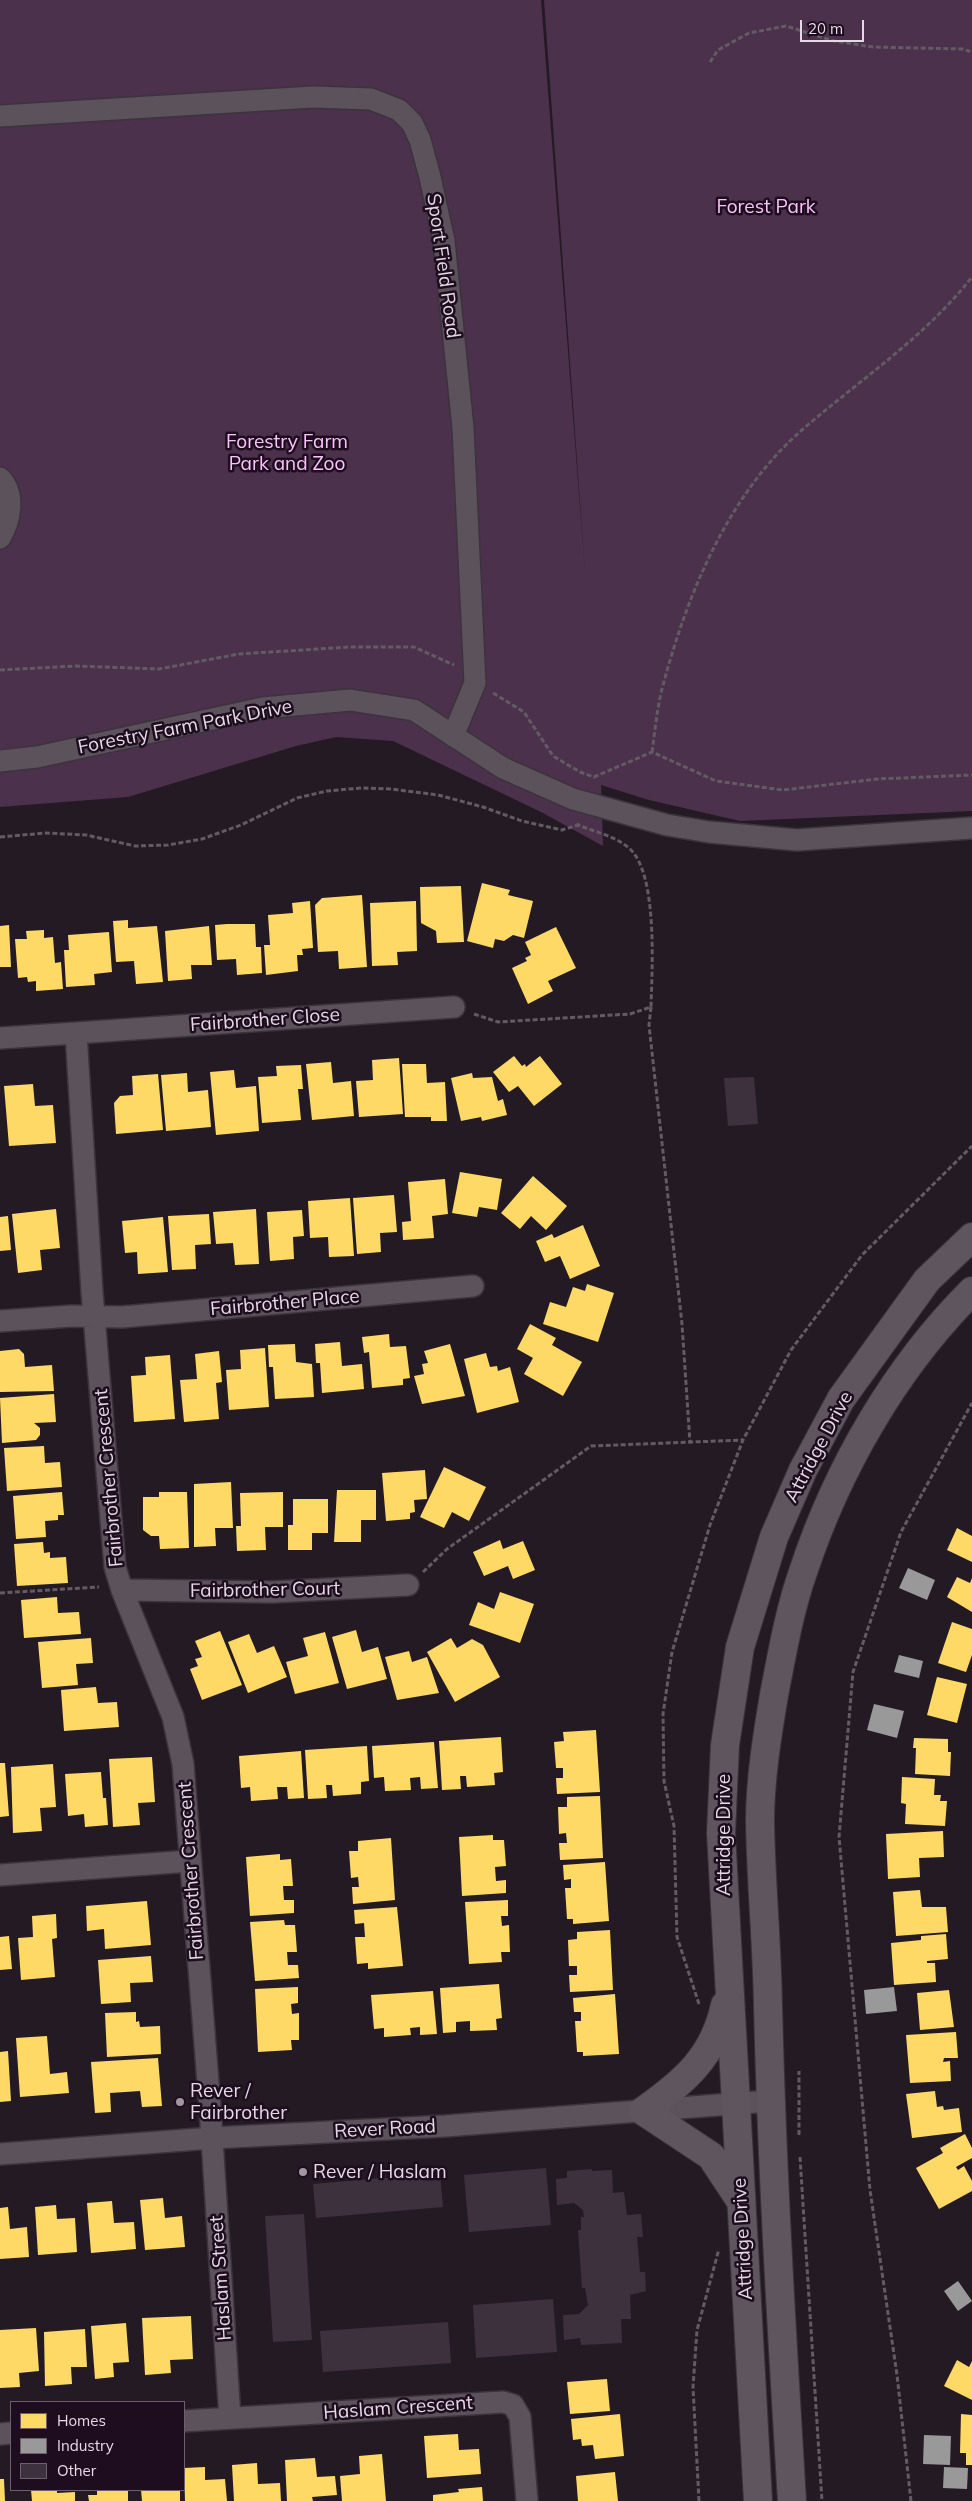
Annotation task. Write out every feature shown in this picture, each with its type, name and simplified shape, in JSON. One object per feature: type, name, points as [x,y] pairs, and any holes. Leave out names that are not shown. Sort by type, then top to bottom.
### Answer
[{"type":"main road","name":"Attridge Drive","points":[[758,2501],[728,1992],[721,1832],[725,1745],[740,1648],[774,1537],[803,1470],[841,1399],[927,1280],[972,1237]]},
{"type":"main road","name":"Attridge Drive","points":[[792,2501],[770,2101],[768,1980],[760,1820],[767,1735],[785,1635],[806,1562],[831,1501],[856,1450],[882,1404],[920,1351],[955,1308],[972,1291]]},
{"type":"main road","points":[[728,1992],[722,2020],[703,2059],[674,2089],[643,2111],[711,2156],[740,2200]]},
{"type":"street","name":"Sport Field Road","points":[[0,116],[313,97],[371,99],[399,110],[412,123],[420,140],[444,241],[463,428],[475,683],[453,736]]},
{"type":"street","points":[[0,478],[3,482],[10,507],[8,524],[0,538]]},
{"type":"street","name":"Forestry Farm Park Drive","points":[[0,761],[37,757],[264,708],[350,700],[414,710],[503,768],[586,804],[667,825],[710,832],[797,840],[972,828]]},
{"type":"street","name":"Fairbrother Close","points":[[76,1033],[454,1007]]},
{"type":"street","points":[[0,1038],[76,1033]]},
{"type":"street","name":"Fairbrother Crescent","points":[[76,1033],[92,1292],[96,1317],[113,1548],[112,1589],[172,1717],[183,1764],[212,2138]]},
{"type":"street","name":"Fairbrother Place","points":[[0,1322],[122,1317],[473,1286]]},
{"type":"street","name":"Fairbrother Court","points":[[112,1589],[281,1592],[408,1585]]},
{"type":"street","points":[[0,1875],[190,1861]]},
{"type":"street","name":"Rever Road","points":[[0,2154],[212,2138],[445,2126],[770,2101]]},
{"type":"street","name":"Haslam Street","points":[[212,2138],[230,2418]]},
{"type":"street","name":"Haslam Crescent","points":[[185,2421],[503,2402],[513,2405],[520,2417],[527,2501]]},
{"type":"path","points":[[710,62],[718,50],[749,33],[786,26],[834,41],[873,47],[962,49],[972,52]]},
{"type":"path","points":[[652,752],[662,690],[680,633],[709,554],[742,500],[772,460],[802,430],[914,340],[958,296],[972,277]]},
{"type":"path","points":[[0,670],[76,666],[159,669],[239,654],[350,647],[414,647],[460,668],[475,683],[524,712],[553,756],[580,772],[594,776],[652,752],[716,781],[783,790],[876,778],[972,775]]},
{"type":"path","points":[[578,825],[594,776]]},
{"type":"path","points":[[0,837],[46,833],[86,835],[134,846],[168,845],[202,839],[240,825],[297,798],[361,788],[391,789],[438,795],[483,807],[522,821],[562,830],[578,825],[612,838],[631,850],[644,873],[652,931],[649,1025],[682,1324],[690,1443]]},
{"type":"path","points":[[454,1007],[498,1022],[630,1014],[651,1007]]},
{"type":"path","points":[[911,2501],[897,2375],[870,2190],[839,1837],[852,1672],[901,1532],[972,1403]]},
{"type":"path","points":[[440,1557],[447,1549],[591,1446],[743,1440]]},
{"type":"path","points":[[0,1593],[112,1589]]},
{"type":"path","points":[[799,2071],[799,2136]]},
{"type":"path","points":[[800,2155],[822,2501]]},
{"type":"green space","points":[[0,0],[541,0],[585,572],[544,0],[972,0],[972,811],[740,821],[649,800],[601,785],[603,846],[541,812],[393,741],[336,737],[296,746],[128,797],[0,807]]},
{"type":"building: Homes","points":[[482,883],[510,890],[508,895],[533,901],[524,938],[513,935],[504,941],[495,939],[493,948],[467,941]]},
{"type":"building: Homes","points":[[461,886],[464,942],[437,943],[436,931],[421,923],[420,887]]},
{"type":"building: Homes","points":[[362,895],[367,967],[339,969],[338,951],[318,952],[315,905],[322,898]]},
{"type":"building: Homes","points":[[310,901],[313,948],[302,949],[303,955],[297,955],[298,971],[266,975],[264,945],[270,945],[268,915],[293,913],[292,903]]},
{"type":"building: Homes","points":[[416,901],[417,951],[397,952],[398,965],[372,966],[370,903]]},
{"type":"building: Homes","points":[[128,920],[128,928],[157,926],[163,982],[136,984],[134,961],[116,962],[113,921]]},
{"type":"building: Homes","points":[[255,924],[256,947],[261,947],[262,973],[237,975],[236,959],[217,960],[215,925]]},
{"type":"building: Homes","points":[[9,925],[11,967],[0,967],[0,926]]},
{"type":"building: Homes","points":[[209,926],[212,965],[191,965],[192,979],[168,981],[165,931]]},
{"type":"building: Homes","points":[[556,927],[576,968],[548,981],[553,991],[528,1004],[512,968],[527,961],[525,958],[531,955],[525,942]]},
{"type":"building: Homes","points":[[44,930],[44,938],[53,937],[55,963],[61,962],[63,989],[36,991],[36,981],[28,982],[27,977],[18,978],[15,939],[27,939],[26,931]]},
{"type":"building: Homes","points":[[109,932],[112,972],[94,974],[95,985],[66,987],[64,950],[69,950],[68,935]]},
{"type":"building: Homes","points":[[514,1056],[522,1066],[525,1064],[526,1067],[540,1056],[562,1084],[534,1106],[518,1086],[509,1092],[493,1072]]},
{"type":"building: Homes","points":[[399,1058],[403,1114],[359,1117],[356,1081],[373,1080],[372,1060]]},
{"type":"building: Homes","points":[[331,1062],[333,1083],[351,1081],[354,1116],[312,1120],[306,1064]]},
{"type":"building: Homes","points":[[402,1064],[426,1064],[427,1083],[445,1082],[447,1121],[431,1121],[431,1117],[405,1117]]},
{"type":"building: Homes","points":[[301,1065],[303,1089],[298,1089],[301,1120],[262,1123],[258,1077],[277,1076],[276,1066]]},
{"type":"building: Homes","points":[[234,1070],[236,1088],[256,1086],[259,1131],[216,1135],[210,1072]]},
{"type":"building: Homes","points":[[187,1073],[188,1092],[208,1090],[211,1127],[166,1131],[161,1075]]},
{"type":"building: Homes","points":[[472,1073],[473,1078],[492,1077],[498,1101],[503,1099],[507,1115],[482,1121],[481,1117],[461,1121],[451,1078]]},
{"type":"building: Homes","points":[[158,1074],[163,1130],[116,1134],[114,1103],[120,1096],[133,1095],[132,1076]]},
{"type":"building: Homes","points":[[33,1084],[35,1106],[53,1105],[56,1143],[9,1146],[4,1086]]},
{"type":"building: Homes","points":[[460,1172],[502,1179],[497,1210],[479,1207],[477,1217],[452,1213]]},
{"type":"building: Homes","points":[[533,1176],[567,1206],[546,1230],[531,1216],[520,1229],[501,1213]]},
{"type":"building: Homes","points":[[445,1179],[448,1214],[432,1216],[434,1238],[403,1240],[402,1222],[411,1221],[408,1182]]},
{"type":"building: Homes","points":[[394,1195],[397,1232],[380,1233],[381,1252],[357,1254],[353,1198]]},
{"type":"building: Homes","points":[[350,1198],[354,1256],[329,1257],[328,1237],[310,1238],[308,1201]]},
{"type":"building: Homes","points":[[56,1209],[60,1248],[40,1250],[42,1270],[18,1273],[12,1214]]},
{"type":"building: Homes","points":[[256,1209],[259,1264],[235,1265],[233,1243],[216,1244],[213,1212]]},
{"type":"building: Homes","points":[[302,1210],[304,1236],[293,1237],[294,1259],[270,1261],[267,1212]]},
{"type":"building: Homes","points":[[209,1214],[211,1244],[195,1245],[196,1269],[172,1270],[168,1216]]},
{"type":"building: Homes","points":[[8,1216],[11,1250],[0,1251],[0,1217]]},
{"type":"building: Homes","points":[[163,1217],[168,1272],[138,1274],[137,1252],[125,1253],[122,1221]]},
{"type":"building: Homes","points":[[583,1225],[600,1266],[570,1279],[560,1256],[545,1262],[536,1241],[552,1234],[554,1238]]},
{"type":"building: Homes","points":[[587,1284],[614,1293],[598,1342],[543,1324],[550,1302],[566,1307],[573,1287],[585,1291]]},
{"type":"building: Homes","points":[[530,1324],[556,1338],[552,1345],[582,1362],[563,1396],[524,1374],[533,1358],[517,1349]]},
{"type":"building: Homes","points":[[389,1334],[390,1347],[406,1346],[410,1378],[403,1379],[403,1385],[372,1388],[369,1352],[364,1353],[362,1337]]},
{"type":"building: Homes","points":[[340,1342],[342,1366],[362,1364],[364,1389],[322,1393],[320,1363],[316,1363],[315,1344]]},
{"type":"building: Homes","points":[[295,1344],[296,1362],[312,1364],[314,1397],[275,1399],[273,1367],[269,1367],[268,1345]]},
{"type":"building: Homes","points":[[450,1344],[465,1396],[422,1404],[414,1376],[424,1374],[422,1364],[428,1363],[424,1351]]},
{"type":"building: Homes","points":[[265,1348],[269,1407],[229,1410],[226,1370],[241,1369],[240,1350]]},
{"type":"building: Homes","points":[[19,1349],[24,1354],[25,1367],[52,1365],[54,1391],[0,1392],[0,1351]]},
{"type":"building: Homes","points":[[219,1351],[222,1382],[216,1383],[219,1419],[184,1422],[180,1380],[197,1379],[195,1354]]},
{"type":"building: Homes","points":[[486,1353],[490,1367],[497,1366],[498,1371],[510,1367],[519,1402],[477,1413],[464,1359]]},
{"type":"building: Homes","points":[[170,1355],[175,1419],[134,1422],[131,1376],[146,1375],[145,1357]]},
{"type":"building: Homes","points":[[54,1394],[56,1422],[34,1423],[40,1428],[40,1435],[36,1440],[2,1443],[0,1398]]},
{"type":"building: Homes","points":[[44,1446],[45,1463],[60,1462],[62,1487],[7,1491],[4,1448]]},
{"type":"building: Homes","points":[[444,1467],[486,1487],[469,1521],[452,1512],[444,1528],[420,1517]]},
{"type":"building: Homes","points":[[425,1470],[427,1499],[414,1500],[415,1512],[410,1513],[410,1519],[386,1521],[382,1473]]},
{"type":"building: Homes","points":[[231,1482],[233,1528],[215,1528],[216,1546],[194,1547],[194,1484]]},
{"type":"building: Homes","points":[[337,1490],[376,1490],[376,1520],[361,1520],[361,1542],[334,1542]]},
{"type":"building: Homes","points":[[62,1492],[64,1515],[58,1515],[58,1520],[45,1521],[46,1537],[16,1539],[13,1496]]},
{"type":"building: Homes","points":[[159,1492],[187,1492],[189,1548],[160,1549],[159,1536],[151,1536],[143,1530],[143,1497],[159,1497]]},
{"type":"building: Homes","points":[[283,1492],[283,1527],[265,1527],[266,1550],[237,1551],[236,1526],[241,1526],[240,1493]]},
{"type":"building: Homes","points":[[293,1499],[328,1499],[328,1533],[312,1533],[312,1550],[288,1550],[288,1525],[293,1525]]},
{"type":"building: Homes","points":[[957,1528],[972,1536],[972,1562],[947,1550]]},
{"type":"building: Homes","points":[[500,1540],[503,1549],[523,1541],[535,1570],[513,1579],[508,1566],[484,1576],[473,1552]]},
{"type":"building: Homes","points":[[43,1542],[44,1553],[50,1552],[50,1558],[66,1557],[68,1583],[17,1586],[14,1544]]},
{"type":"building: Homes","points":[[957,1577],[970,1583],[972,1578],[972,1612],[947,1597]]},
{"type":"building: Homes","points":[[500,1592],[534,1604],[520,1643],[469,1625],[478,1602],[494,1609]]},
{"type":"building: Homes","points":[[57,1597],[58,1613],[79,1612],[81,1634],[24,1638],[21,1600]]},
{"type":"building: Homes","points":[[952,1622],[972,1629],[972,1655],[966,1672],[938,1663]]},
{"type":"building: Homes","points":[[356,1630],[362,1652],[378,1647],[387,1679],[347,1689],[332,1637]]},
{"type":"building: Homes","points":[[220,1631],[242,1685],[202,1700],[190,1669],[198,1666],[195,1659],[202,1657],[195,1641]]},
{"type":"building: Homes","points":[[325,1632],[339,1683],[295,1694],[286,1662],[308,1656],[303,1638]]},
{"type":"building: Homes","points":[[249,1634],[257,1653],[274,1646],[287,1677],[248,1693],[228,1642]]},
{"type":"building: Homes","points":[[91,1638],[93,1663],[76,1664],[78,1685],[42,1688],[38,1642]]},
{"type":"building: Homes","points":[[451,1638],[457,1648],[472,1639],[483,1645],[500,1677],[455,1702],[427,1652]]},
{"type":"building: Homes","points":[[409,1651],[412,1662],[427,1657],[439,1693],[397,1700],[385,1657]]},
{"type":"building: Homes","points":[[937,1677],[967,1684],[957,1723],[927,1715]]},
{"type":"building: Homes","points":[[96,1687],[98,1703],[117,1702],[119,1727],[64,1731],[61,1690]]},
{"type":"building: Homes","points":[[596,1730],[600,1792],[557,1794],[556,1778],[563,1778],[563,1768],[556,1768],[554,1742],[564,1741],[563,1732]]},
{"type":"building: Homes","points":[[501,1737],[503,1772],[494,1773],[495,1785],[467,1787],[466,1776],[460,1776],[461,1789],[442,1790],[439,1741]]},
{"type":"building: Homes","points":[[914,1738],[948,1739],[948,1752],[951,1752],[950,1776],[915,1774],[916,1748],[913,1748]]},
{"type":"building: Homes","points":[[434,1742],[438,1788],[421,1789],[420,1777],[410,1778],[411,1790],[385,1791],[384,1777],[374,1778],[372,1746]]},
{"type":"building: Homes","points":[[367,1746],[369,1781],[361,1782],[361,1794],[333,1796],[332,1785],[326,1785],[327,1798],[308,1799],[305,1750]]},
{"type":"building: Homes","points":[[301,1751],[304,1798],[288,1799],[287,1787],[277,1787],[278,1799],[251,1801],[250,1787],[241,1788],[239,1756]]},
{"type":"building: Homes","points":[[152,1757],[155,1802],[138,1803],[140,1825],[113,1827],[109,1759]]},
{"type":"building: Homes","points":[[0,1763],[5,1763],[9,1816],[0,1817]]},
{"type":"building: Homes","points":[[53,1764],[56,1807],[40,1808],[42,1831],[13,1833],[11,1767]]},
{"type":"building: Homes","points":[[101,1772],[103,1798],[106,1798],[108,1825],[85,1827],[84,1814],[68,1816],[65,1774]]},
{"type":"building: Homes","points":[[902,1777],[935,1779],[934,1795],[941,1795],[940,1801],[947,1801],[945,1826],[905,1824],[906,1804],[901,1803]]},
{"type":"building: Homes","points":[[600,1796],[603,1858],[560,1860],[559,1843],[567,1843],[566,1833],[559,1834],[558,1807],[567,1807],[567,1797]]},
{"type":"building: Homes","points":[[943,1831],[944,1857],[919,1858],[920,1877],[888,1879],[886,1834]]},
{"type":"building: Homes","points":[[493,1835],[493,1840],[504,1840],[506,1866],[495,1867],[496,1881],[506,1880],[506,1893],[462,1896],[459,1837]]},
{"type":"building: Homes","points":[[391,1838],[395,1900],[353,1904],[352,1887],[359,1887],[358,1877],[351,1878],[349,1851],[358,1851],[358,1841]]},
{"type":"building: Homes","points":[[280,1854],[280,1860],[291,1859],[293,1886],[283,1886],[284,1900],[294,1900],[294,1913],[250,1916],[246,1857]]},
{"type":"building: Homes","points":[[605,1862],[609,1921],[573,1924],[573,1919],[567,1919],[565,1888],[571,1888],[571,1879],[564,1880],[563,1865]]},
{"type":"building: Homes","points":[[920,1890],[922,1907],[946,1907],[948,1932],[896,1936],[893,1892]]},
{"type":"building: Homes","points":[[508,1900],[508,1916],[501,1916],[502,1926],[509,1925],[510,1952],[501,1952],[502,1962],[469,1964],[465,1902]]},
{"type":"building: Homes","points":[[147,1901],[151,1945],[105,1949],[104,1929],[87,1931],[86,1906]]},
{"type":"building: Homes","points":[[397,1907],[403,1966],[368,1969],[368,1963],[357,1964],[355,1937],[365,1937],[364,1923],[355,1924],[354,1910]]},
{"type":"building: Homes","points":[[56,1914],[57,1938],[52,1939],[55,1977],[21,1980],[18,1938],[33,1937],[32,1916]]},
{"type":"building: Homes","points":[[284,1920],[285,1925],[295,1925],[297,1952],[287,1952],[288,1965],[298,1965],[299,1978],[255,1981],[250,1922]]},
{"type":"building: Homes","points":[[610,1930],[613,1990],[570,1992],[569,1975],[577,1975],[577,1966],[569,1966],[568,1940],[577,1939],[577,1932]]},
{"type":"building: Homes","points":[[946,1934],[948,1959],[927,1961],[927,1963],[935,1963],[936,1982],[894,1985],[891,1943],[921,1940],[921,1936]]},
{"type":"building: Homes","points":[[9,1936],[12,1969],[0,1970],[0,1937]]},
{"type":"building: Homes","points":[[151,1956],[153,1982],[130,1983],[131,2002],[101,2004],[98,1960]]},
{"type":"building: Homes","points":[[499,1984],[502,2018],[496,2019],[497,2030],[470,2031],[470,2021],[456,2022],[456,2032],[443,2033],[440,1988]]},
{"type":"building: Homes","points":[[298,1987],[298,2003],[291,2004],[292,2014],[299,2013],[299,2040],[291,2040],[292,2050],[258,2052],[255,1989]]},
{"type":"building: Homes","points":[[949,1990],[954,2027],[920,2030],[917,1993]]},
{"type":"building: Homes","points":[[433,1991],[437,2034],[420,2035],[420,2027],[410,2028],[411,2035],[384,2037],[384,2028],[374,2029],[371,1995]]},
{"type":"building: Homes","points":[[615,1994],[619,2054],[583,2056],[583,2052],[577,2052],[575,2021],[581,2021],[581,2012],[574,2012],[573,1998]]},
{"type":"building: Homes","points":[[136,2012],[136,2022],[139,2021],[140,2027],[160,2026],[161,2054],[107,2057],[105,2013]]},
{"type":"building: Homes","points":[[956,2032],[958,2058],[944,2058],[943,2062],[950,2061],[951,2081],[910,2083],[906,2035]]},
{"type":"building: Homes","points":[[47,2036],[50,2074],[67,2072],[69,2093],[20,2097],[16,2038]]},
{"type":"building: Homes","points":[[8,2051],[11,2101],[0,2102],[0,2052]]},
{"type":"building: Homes","points":[[158,2058],[162,2106],[142,2107],[140,2091],[110,2093],[111,2112],[95,2113],[91,2062]]},
{"type":"building: Homes","points":[[935,2091],[937,2107],[943,2106],[944,2110],[959,2108],[962,2132],[912,2138],[906,2094]]},
{"type":"building: Homes","points":[[965,2134],[972,2148],[972,2158],[956,2167],[958,2170],[964,2166],[972,2181],[972,2191],[939,2209],[916,2168],[943,2153],[940,2148]]},
{"type":"building: Homes","points":[[163,2198],[165,2218],[182,2216],[185,2247],[145,2250],[140,2200]]},
{"type":"building: Homes","points":[[112,2201],[114,2223],[134,2222],[136,2249],[91,2253],[87,2203]]},
{"type":"building: Homes","points":[[56,2205],[57,2219],[75,2218],[77,2252],[38,2255],[35,2207]]},
{"type":"building: Homes","points":[[8,2207],[10,2229],[27,2227],[29,2257],[0,2259],[0,2208]]},
{"type":"building: Homes","points":[[191,2316],[193,2359],[170,2360],[171,2373],[145,2375],[142,2318]]},
{"type":"building: Homes","points":[[126,2323],[129,2362],[113,2363],[114,2377],[95,2379],[91,2326]]},
{"type":"building: Homes","points":[[36,2328],[39,2371],[19,2373],[20,2387],[0,2388],[0,2330]]},
{"type":"building: Homes","points":[[85,2329],[87,2367],[71,2367],[72,2384],[45,2386],[44,2332]]},
{"type":"building: Homes","points":[[957,2360],[969,2367],[972,2361],[972,2400],[944,2386]]},
{"type":"building: Homes","points":[[607,2379],[610,2411],[570,2414],[567,2382]]},
{"type":"building: Homes","points":[[620,2414],[624,2456],[595,2459],[593,2445],[582,2446],[581,2439],[573,2440],[571,2419]]},
{"type":"building: Homes","points":[[961,2414],[972,2415],[972,2465],[966,2465],[966,2453],[960,2453]]},
{"type":"building: Homes","points":[[458,2434],[459,2450],[479,2449],[481,2474],[427,2478],[424,2436]]},
{"type":"building: Homes","points":[[382,2454],[386,2501],[342,2501],[340,2476],[360,2474],[359,2456]]},
{"type":"building: Homes","points":[[315,2458],[317,2477],[335,2476],[337,2495],[312,2497],[313,2501],[287,2501],[285,2460]]},
{"type":"building: Homes","points":[[257,2463],[258,2484],[280,2483],[281,2501],[234,2501],[232,2465]]},
{"type":"building: Homes","points":[[205,2467],[205,2480],[225,2479],[227,2501],[185,2501],[185,2468]]},
{"type":"building: Homes","points":[[615,2472],[618,2501],[578,2501],[576,2476]]},
{"type":"building: Homes","points":[[0,2479],[4,2479],[5,2501],[0,2501]]},
{"type":"building: Homes","points":[[482,2487],[483,2501],[433,2501],[433,2495],[459,2492],[458,2489]]},
{"type":"building: Homes","points":[[31,2491],[75,2492],[75,2501],[32,2501]]},
{"type":"building: Homes","points":[[97,2491],[128,2491],[128,2501],[89,2501],[88,2495],[97,2495]]},
{"type":"building: Homes","points":[[141,2491],[180,2491],[180,2501],[142,2501]]},
{"type":"building: Industry","points":[[908,1568],[935,1580],[927,1600],[899,1588]]},
{"type":"building: Industry","points":[[899,1655],[923,1661],[919,1678],[894,1672]]},
{"type":"building: Industry","points":[[874,1704],[904,1711],[897,1738],[867,1730]]},
{"type":"building: Industry","points":[[894,1987],[897,2011],[866,2014],[864,1990]]},
{"type":"building: Industry","points":[[958,2281],[972,2301],[958,2311],[944,2291]]},
{"type":"building: Industry","points":[[924,2435],[951,2436],[950,2465],[923,2464]]},
{"type":"building: Industry","points":[[944,2467],[968,2468],[967,2489],[943,2488]]},
{"type":"building: Other","points":[[754,1077],[758,1124],[728,1126],[724,1078]]},
{"type":"building: Other","points":[[546,2168],[551,2225],[469,2232],[464,2175]]},
{"type":"building: Other","points":[[592,2169],[592,2171],[612,2170],[613,2193],[624,2192],[627,2215],[641,2214],[643,2237],[637,2237],[640,2272],[645,2272],[646,2291],[630,2295],[631,2319],[621,2319],[622,2343],[581,2345],[580,2338],[564,2340],[563,2315],[579,2314],[588,2305],[585,2288],[582,2288],[578,2230],[581,2230],[581,2217],[584,2217],[583,2210],[574,2203],[557,2205],[556,2179],[567,2178],[567,2171]]},
{"type":"building: Other","points":[[440,2173],[443,2207],[316,2218],[313,2184]]},
{"type":"building: Other","points":[[304,2214],[312,2340],[273,2342],[265,2216]]},
{"type":"building: Other","points":[[553,2299],[557,2352],[476,2358],[473,2305]]},
{"type":"building: Other","points":[[448,2322],[451,2363],[323,2372],[320,2331]]},
{"type":"place","name":"Rever / Fairbrother","points":[[180,2102]]},
{"type":"place","name":"Rever / Haslam","points":[[303,2172]]},
{"type":"park label","name":"Forest Park","points":[[766,207]]},
{"type":"park label","name":"Forestry Farm Park and Zoo","points":[[287,453]]}]
